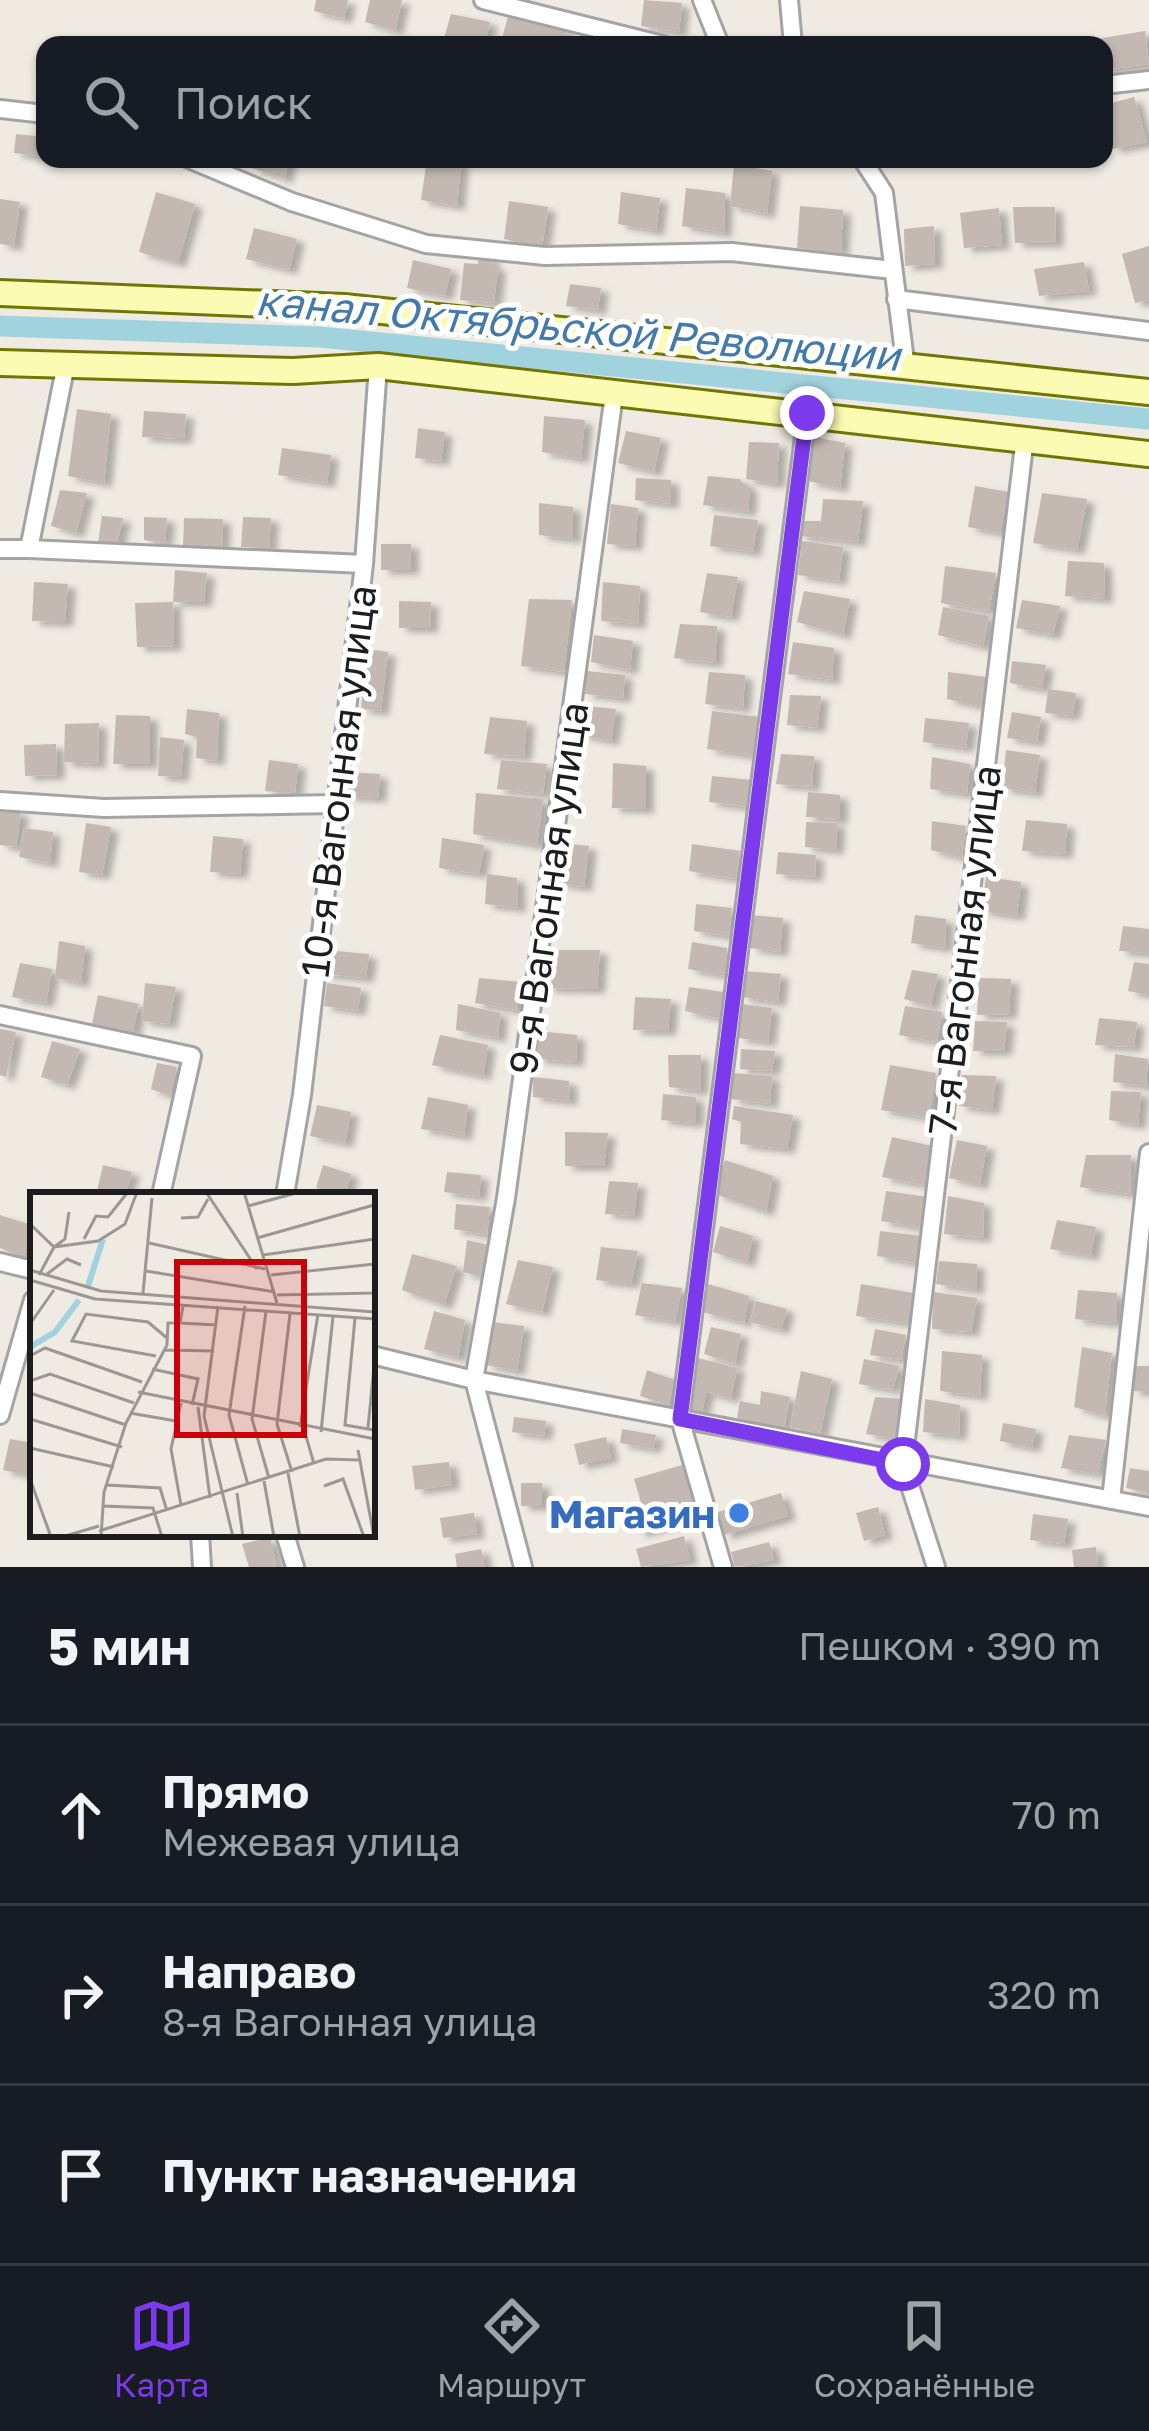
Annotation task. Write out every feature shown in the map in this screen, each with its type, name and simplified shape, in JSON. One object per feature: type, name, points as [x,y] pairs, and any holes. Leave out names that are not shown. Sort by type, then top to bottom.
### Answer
[{"type":"main road","points":[[0,293],[344,307],[1149,392]]},
{"type":"main road","points":[[0,363],[292,371],[378,366],[1149,454]]},
{"type":"street","points":[[483,0],[627,36]]},
{"type":"street","points":[[702,0],[716,36]]},
{"type":"street","points":[[789,0],[792,36]]},
{"type":"street","points":[[1113,84],[1149,80]]},
{"type":"street","points":[[0,109],[36,113]]},
{"type":"street","points":[[211,168],[292,202],[426,244],[545,256],[732,252],[892,270]]},
{"type":"street","points":[[868,168],[884,193],[906,369]]},
{"type":"street","points":[[896,299],[1149,331]]},
{"type":"street","points":[[29,550],[66,364]]},
{"type":"street","name":"10-я Вагонная улица","points":[[286,1192],[302,1095],[364,564],[378,366]]},
{"type":"street","name":"9-я Вагонная улица","points":[[474,1380],[506,1198],[614,394]]},
{"type":"street","points":[[723,1567],[680,1419],[807,413]]},
{"type":"street","name":"7-я Вагонная улица","points":[[903,1464],[1025,437]]},
{"type":"street","points":[[0,549],[364,564]]},
{"type":"street","points":[[0,801],[104,808],[334,803]]},
{"type":"street","points":[[0,1015],[192,1056],[162,1192]]},
{"type":"street","points":[[1112,1500],[1149,1153]]},
{"type":"street","points":[[0,1262],[30,1269]]},
{"type":"street","points":[[0,1415],[30,1310]]},
{"type":"street","points":[[375,1356],[474,1380],[903,1464],[1149,1507]]},
{"type":"street","points":[[474,1380],[523,1567]]},
{"type":"street","points":[[903,1464],[936,1567]]},
{"type":"street","points":[[200,1537],[202,1567]]},
{"type":"street","points":[[286,1537],[295,1567]]},
{"type":"building","points":[[316,0],[348,0],[344,19],[314,11]]},
{"type":"building","points":[[370,0],[402,0],[395,31],[365,22]]},
{"type":"building","points":[[644,0],[682,3],[679,32],[641,26]]},
{"type":"building","points":[[451,14],[490,22],[486,36],[445,36]]},
{"type":"building","points":[[508,17],[567,30],[566,36],[503,36]]},
{"type":"building","points":[[1145,31],[1149,64],[1113,69],[1113,36]]},
{"type":"building","points":[[1134,97],[1147,142],[1113,149],[1113,103]]},
{"type":"building","points":[[16,134],[36,136],[36,156],[14,153]]},
{"type":"building","points":[[252,168],[287,168],[285,179]]},
{"type":"building","points":[[426,168],[460,168],[457,206],[421,200]]},
{"type":"building","points":[[734,168],[772,171],[767,214],[730,206]]},
{"type":"building","points":[[686,188],[725,193],[724,233],[682,226]]},
{"type":"building","points":[[156,192],[195,204],[178,263],[139,252]]},
{"type":"building","points":[[621,192],[660,198],[656,231],[618,224]]},
{"type":"building","points":[[0,199],[20,202],[14,246],[0,244]]},
{"type":"building","points":[[509,201],[548,207],[542,248],[504,239]]},
{"type":"building","points":[[800,206],[843,210],[841,253],[797,248]]},
{"type":"building","points":[[1013,207],[1055,207],[1056,243],[1015,243]]},
{"type":"building","points":[[999,208],[1002,245],[964,248],[960,213]]},
{"type":"building","points":[[934,226],[935,264],[905,266],[904,229]]},
{"type":"building","points":[[254,228],[297,239],[289,270],[246,259]]},
{"type":"building","points":[[1149,246],[1149,300],[1135,303],[1122,254]]},
{"type":"building","points":[[479,256],[492,257],[491,266],[498,267],[494,303],[460,300],[464,263],[478,264]]},
{"type":"building","points":[[413,260],[451,269],[445,296],[407,288]]},
{"type":"building","points":[[1084,262],[1089,291],[1039,296],[1034,269]]},
{"type":"building","points":[[570,284],[601,288],[598,310],[566,306]]},
{"type":"building","points":[[77,409],[111,414],[104,483],[68,476]]},
{"type":"building","points":[[144,411],[186,414],[184,439],[142,437]]},
{"type":"building","points":[[544,416],[585,420],[581,459],[542,452]]},
{"type":"building","points":[[418,428],[445,432],[441,461],[415,458]]},
{"type":"building","points":[[626,431],[661,438],[654,472],[618,463]]},
{"type":"building","points":[[814,437],[845,443],[840,488],[808,481]]},
{"type":"building","points":[[749,442],[779,443],[777,484],[746,479]]},
{"type":"building","points":[[282,448],[331,455],[327,483],[278,475]]},
{"type":"building","points":[[708,476],[739,479],[750,489],[748,512],[703,505]]},
{"type":"building","points":[[636,478],[671,480],[671,504],[635,500]]},
{"type":"building","points":[[975,486],[1008,492],[1000,533],[968,527]]},
{"type":"building","points":[[60,490],[87,493],[76,533],[51,526]]},
{"type":"building","points":[[1042,493],[1087,499],[1077,550],[1033,543]]},
{"type":"building","points":[[823,499],[863,501],[858,542],[799,536],[799,521],[821,521]]},
{"type":"building","points":[[539,503],[573,507],[573,539],[539,535]]},
{"type":"building","points":[[611,504],[638,508],[635,546],[607,544]]},
{"type":"building","points":[[714,515],[758,520],[753,552],[710,546]]},
{"type":"building","points":[[102,516],[123,518],[117,544],[98,543]]},
{"type":"building","points":[[144,517],[167,518],[165,543],[144,540]]},
{"type":"building","points":[[243,517],[271,518],[269,548],[241,547]]},
{"type":"building","points":[[184,518],[223,519],[222,547],[183,547]]},
{"type":"building","points":[[802,541],[843,547],[839,581],[798,575]]},
{"type":"building","points":[[381,544],[411,544],[411,570],[381,570]]},
{"type":"building","points":[[1068,561],[1104,563],[1105,599],[1065,596]]},
{"type":"building","points":[[945,566],[996,573],[989,611],[941,603]]},
{"type":"building","points":[[175,570],[207,573],[204,602],[173,602]]},
{"type":"building","points":[[707,573],[738,577],[731,617],[700,612]]},
{"type":"building","points":[[34,582],[68,584],[65,622],[32,621]]},
{"type":"building","points":[[603,582],[640,586],[638,624],[601,621]]},
{"type":"building","points":[[804,591],[850,599],[843,635],[797,622]]},
{"type":"building","points":[[529,599],[572,600],[564,672],[521,666]]},
{"type":"building","points":[[1022,600],[1060,606],[1053,635],[1016,628]]},
{"type":"building","points":[[399,601],[431,602],[430,628],[399,628]]},
{"type":"building","points":[[173,602],[174,646],[137,647],[135,603]]},
{"type":"building","points":[[943,607],[989,616],[983,647],[938,635]]},
{"type":"building","points":[[680,624],[717,626],[715,663],[674,658]]},
{"type":"building","points":[[594,635],[633,641],[630,670],[591,662]]},
{"type":"building","points":[[793,642],[834,648],[832,680],[788,674]]},
{"type":"building","points":[[367,649],[388,652],[381,711],[361,709]]},
{"type":"building","points":[[1012,661],[1046,665],[1042,689],[1010,683]]},
{"type":"building","points":[[587,671],[625,675],[623,698],[585,694]]},
{"type":"building","points":[[709,672],[745,675],[743,708],[705,704]]},
{"type":"building","points":[[948,672],[986,677],[983,707],[947,699]]},
{"type":"building","points":[[1048,689],[1076,693],[1072,716],[1045,713]]},
{"type":"building","points":[[790,695],[821,696],[817,728],[787,725]]},
{"type":"building","points":[[585,706],[616,709],[611,741],[580,735]]},
{"type":"building","points":[[187,709],[219,713],[217,761],[196,758],[197,737],[185,734]]},
{"type":"building","points":[[712,711],[760,717],[755,756],[707,749]]},
{"type":"building","points":[[1012,712],[1041,717],[1037,742],[1007,738]]},
{"type":"building","points":[[116,715],[150,716],[150,764],[113,764]]},
{"type":"building","points":[[490,717],[527,721],[524,756],[484,754]]},
{"type":"building","points":[[925,718],[969,723],[966,748],[923,742]]},
{"type":"building","points":[[99,723],[98,764],[64,762],[65,724]]},
{"type":"building","points":[[160,737],[184,740],[181,777],[158,776]]},
{"type":"building","points":[[56,744],[57,775],[25,776],[24,745]]},
{"type":"building","points":[[1006,750],[1040,755],[1035,793],[1002,788]]},
{"type":"building","points":[[781,754],[814,756],[812,787],[776,784]]},
{"type":"building","points":[[932,757],[970,764],[967,794],[930,789]]},
{"type":"building","points":[[269,760],[298,764],[295,794],[265,791]]},
{"type":"building","points":[[501,760],[547,764],[543,794],[497,789]]},
{"type":"building","points":[[613,763],[646,766],[646,809],[612,808]]},
{"type":"building","points":[[347,772],[380,774],[378,798],[346,796]]},
{"type":"building","points":[[712,776],[752,780],[748,807],[709,802]]},
{"type":"building","points":[[808,792],[840,795],[840,819],[806,817]]},
{"type":"building","points":[[476,793],[543,799],[537,845],[473,834]]},
{"type":"building","points":[[0,809],[21,812],[16,847],[0,845]]},
{"type":"building","points":[[1026,820],[1067,824],[1065,854],[1022,851]]},
{"type":"building","points":[[932,821],[966,826],[962,858],[931,850]]},
{"type":"building","points":[[806,822],[837,823],[836,850],[805,847]]},
{"type":"building","points":[[86,823],[111,827],[102,875],[79,872]]},
{"type":"building","points":[[24,828],[53,832],[50,863],[19,857]]},
{"type":"building","points":[[213,836],[243,839],[240,874],[210,872]]},
{"type":"building","points":[[442,838],[484,845],[479,874],[439,868]]},
{"type":"building","points":[[561,843],[589,846],[584,887],[556,883]]},
{"type":"building","points":[[692,844],[740,851],[736,879],[689,871]]},
{"type":"building","points":[[778,852],[816,855],[815,877],[776,874]]},
{"type":"building","points":[[487,874],[517,878],[518,908],[485,904]]},
{"type":"building","points":[[986,877],[1021,882],[1017,916],[981,911]]},
{"type":"building","points":[[696,904],[732,908],[729,936],[694,931]]},
{"type":"building","points":[[752,915],[783,918],[780,952],[750,948]]},
{"type":"building","points":[[915,915],[946,919],[945,948],[911,943]]},
{"type":"building","points":[[1123,926],[1149,929],[1149,953],[1119,951]]},
{"type":"building","points":[[59,941],[85,946],[81,983],[55,978]]},
{"type":"building","points":[[692,942],[727,948],[726,976],[688,969]]},
{"type":"building","points":[[325,950],[369,954],[366,978],[323,974]]},
{"type":"building","points":[[549,950],[600,950],[597,989],[546,988]]},
{"type":"building","points":[[1134,962],[1149,964],[1149,995],[1128,991]]},
{"type":"building","points":[[20,963],[52,969],[46,1003],[12,997]]},
{"type":"building","points":[[912,970],[938,974],[931,1006],[904,999]]},
{"type":"building","points":[[744,971],[781,974],[778,1002],[741,997]]},
{"type":"building","points":[[479,978],[521,982],[517,1010],[475,1003]]},
{"type":"building","points":[[979,978],[1011,979],[1009,1014],[977,1015]]},
{"type":"building","points":[[145,983],[176,987],[169,1024],[142,1021]]},
{"type":"building","points":[[327,983],[361,988],[358,1011],[324,1006]]},
{"type":"building","points":[[689,987],[723,992],[722,1019],[685,1011]]},
{"type":"building","points":[[98,995],[139,1004],[133,1032],[92,1024]]},
{"type":"building","points":[[635,997],[671,999],[668,1031],[633,1030]]},
{"type":"building","points":[[458,1004],[500,1013],[498,1038],[456,1030]]},
{"type":"building","points":[[743,1004],[772,1008],[768,1042],[738,1038]]},
{"type":"building","points":[[905,1006],[942,1012],[937,1042],[899,1035]]},
{"type":"building","points":[[1099,1018],[1137,1022],[1134,1047],[1095,1045]]},
{"type":"building","points":[[975,1021],[1007,1022],[1004,1051],[973,1051]]},
{"type":"building","points":[[0,1029],[16,1032],[6,1077],[0,1075]]},
{"type":"building","points":[[537,1031],[577,1035],[576,1062],[537,1059]]},
{"type":"building","points":[[440,1035],[488,1045],[483,1076],[432,1065]]},
{"type":"building","points":[[52,1041],[80,1049],[67,1085],[41,1077]]},
{"type":"building","points":[[741,1049],[775,1051],[772,1071],[740,1069]]},
{"type":"building","points":[[1115,1054],[1148,1059],[1146,1086],[1113,1082]]},
{"type":"building","points":[[668,1055],[701,1055],[700,1091],[669,1087]]},
{"type":"building","points":[[157,1063],[177,1067],[170,1096],[151,1089]]},
{"type":"building","points":[[890,1065],[936,1073],[929,1118],[881,1110]]},
{"type":"building","points":[[734,1073],[772,1076],[770,1104],[731,1099]]},
{"type":"building","points":[[962,1075],[996,1076],[992,1110],[959,1106]]},
{"type":"building","points":[[533,1077],[569,1081],[570,1101],[533,1097]]},
{"type":"building","points":[[1111,1091],[1141,1092],[1138,1125],[1109,1120]]},
{"type":"building","points":[[663,1094],[696,1097],[696,1123],[661,1120]]},
{"type":"building","points":[[428,1097],[468,1105],[464,1136],[421,1129]]},
{"type":"building","points":[[317,1105],[351,1112],[345,1143],[310,1136]]},
{"type":"building","points":[[734,1106],[793,1115],[787,1149],[740,1144],[741,1122],[732,1119]]},
{"type":"building","points":[[565,1132],[608,1133],[604,1166],[565,1166]]},
{"type":"building","points":[[892,1137],[932,1146],[924,1185],[882,1177]]},
{"type":"building","points":[[957,1140],[987,1146],[980,1185],[949,1178]]},
{"type":"building","points":[[1086,1155],[1131,1155],[1130,1194],[1080,1187]]},
{"type":"building","points":[[725,1160],[773,1176],[766,1212],[715,1194]]},
{"type":"building","points":[[103,1165],[132,1172],[126,1192],[97,1192]]},
{"type":"building","points":[[323,1165],[351,1174],[346,1192],[316,1188]]},
{"type":"building","points":[[447,1172],[481,1175],[479,1197],[444,1192]]},
{"type":"building","points":[[609,1181],[638,1183],[634,1216],[605,1214]]},
{"type":"building","points":[[886,1191],[927,1197],[924,1228],[881,1221]]},
{"type":"building","points":[[948,1196],[984,1203],[983,1238],[944,1234]]},
{"type":"building","points":[[456,1204],[490,1207],[487,1235],[454,1229]]},
{"type":"building","points":[[0,1215],[30,1225],[24,1258],[0,1248]]},
{"type":"building","points":[[1057,1220],[1096,1227],[1091,1256],[1050,1249]]},
{"type":"building","points":[[720,1226],[753,1236],[747,1263],[713,1252]]},
{"type":"building","points":[[880,1231],[922,1236],[919,1264],[877,1256]]},
{"type":"building","points":[[467,1240],[488,1245],[482,1277],[463,1272]]},
{"type":"building","points":[[601,1247],[638,1251],[631,1284],[596,1280]]},
{"type":"building","points":[[412,1254],[457,1266],[444,1305],[402,1290]]},
{"type":"building","points":[[518,1260],[553,1267],[542,1312],[506,1304]]},
{"type":"building","points":[[939,1261],[977,1264],[976,1290],[936,1284]]},
{"type":"building","points":[[642,1283],[682,1288],[675,1322],[635,1315]]},
{"type":"building","points":[[708,1284],[749,1296],[744,1323],[703,1312]]},
{"type":"building","points":[[861,1284],[913,1293],[907,1323],[856,1316]]},
{"type":"building","points":[[1078,1290],[1117,1293],[1117,1323],[1075,1319]]},
{"type":"building","points":[[933,1292],[977,1298],[971,1332],[932,1329]]},
{"type":"building","points":[[756,1301],[787,1309],[781,1330],[750,1322]]},
{"type":"building","points":[[434,1311],[465,1320],[458,1358],[424,1349]]},
{"type":"building","points":[[492,1322],[524,1326],[517,1371],[486,1365]]},
{"type":"building","points":[[711,1327],[741,1334],[735,1364],[704,1354]]},
{"type":"building","points":[[875,1329],[906,1335],[901,1360],[870,1355]]},
{"type":"building","points":[[1082,1347],[1112,1353],[1105,1416],[1074,1407]]},
{"type":"building","points":[[942,1351],[982,1355],[980,1396],[940,1391]]},
{"type":"building","points":[[698,1358],[737,1368],[731,1399],[706,1392],[702,1413],[687,1409]]},
{"type":"building","points":[[864,1359],[899,1366],[893,1390],[859,1384]]},
{"type":"building","points":[[1134,1366],[1149,1366],[1149,1392],[1132,1391]]},
{"type":"building","points":[[647,1370],[675,1380],[668,1405],[640,1396]]},
{"type":"building","points":[[801,1371],[832,1379],[820,1434],[790,1427]]},
{"type":"building","points":[[761,1391],[790,1397],[784,1429],[737,1418],[740,1401],[760,1405]]},
{"type":"building","points":[[875,1397],[904,1399],[897,1439],[866,1434]]},
{"type":"building","points":[[925,1399],[960,1405],[959,1436],[923,1432]]},
{"type":"building","points":[[514,1417],[546,1421],[544,1436],[512,1432]]},
{"type":"building","points":[[1003,1423],[1036,1429],[1032,1448],[1000,1441]]},
{"type":"building","points":[[622,1429],[656,1435],[653,1449],[620,1443]]},
{"type":"building","points":[[1069,1435],[1106,1440],[1098,1474],[1061,1468]]},
{"type":"building","points":[[606,1437],[611,1458],[579,1465],[574,1444]]},
{"type":"building","points":[[10,1439],[30,1442],[30,1475],[3,1470]]},
{"type":"building","points":[[449,1462],[452,1485],[415,1490],[412,1466]]},
{"type":"building","points":[[682,1465],[702,1515],[639,1533],[632,1509],[642,1506],[634,1479]]},
{"type":"building","points":[[1130,1468],[1149,1471],[1149,1493],[1126,1488]]},
{"type":"building","points":[[521,1483],[542,1483],[542,1506],[521,1506]]},
{"type":"building","points":[[781,1493],[788,1516],[724,1535],[718,1512]]},
{"type":"building","points":[[878,1507],[885,1535],[864,1541],[856,1513]]},
{"type":"building","points":[[474,1513],[477,1534],[443,1538],[440,1518]]},
{"type":"building","points":[[1033,1514],[1068,1519],[1064,1544],[1030,1540]]},
{"type":"building","points":[[684,1536],[690,1560],[641,1567],[636,1549]]},
{"type":"building","points":[[270,1537],[277,1567],[249,1567],[242,1544]]},
{"type":"building","points":[[769,1542],[774,1560],[735,1567],[731,1552]]},
{"type":"building","points":[[1096,1547],[1098,1567],[1074,1567],[1072,1550]]},
{"type":"building","points":[[481,1549],[485,1567],[457,1567],[455,1554]]},
{"type":"waterway","name":"канал Октябрьской Революции","points":[[0,326],[320,337],[1149,419]]},
{"type":"place","name":"Магазин","points":[[739,1513]]},
{"type":"route","points":[[807,413],[680,1419],[903,1464]]}]
